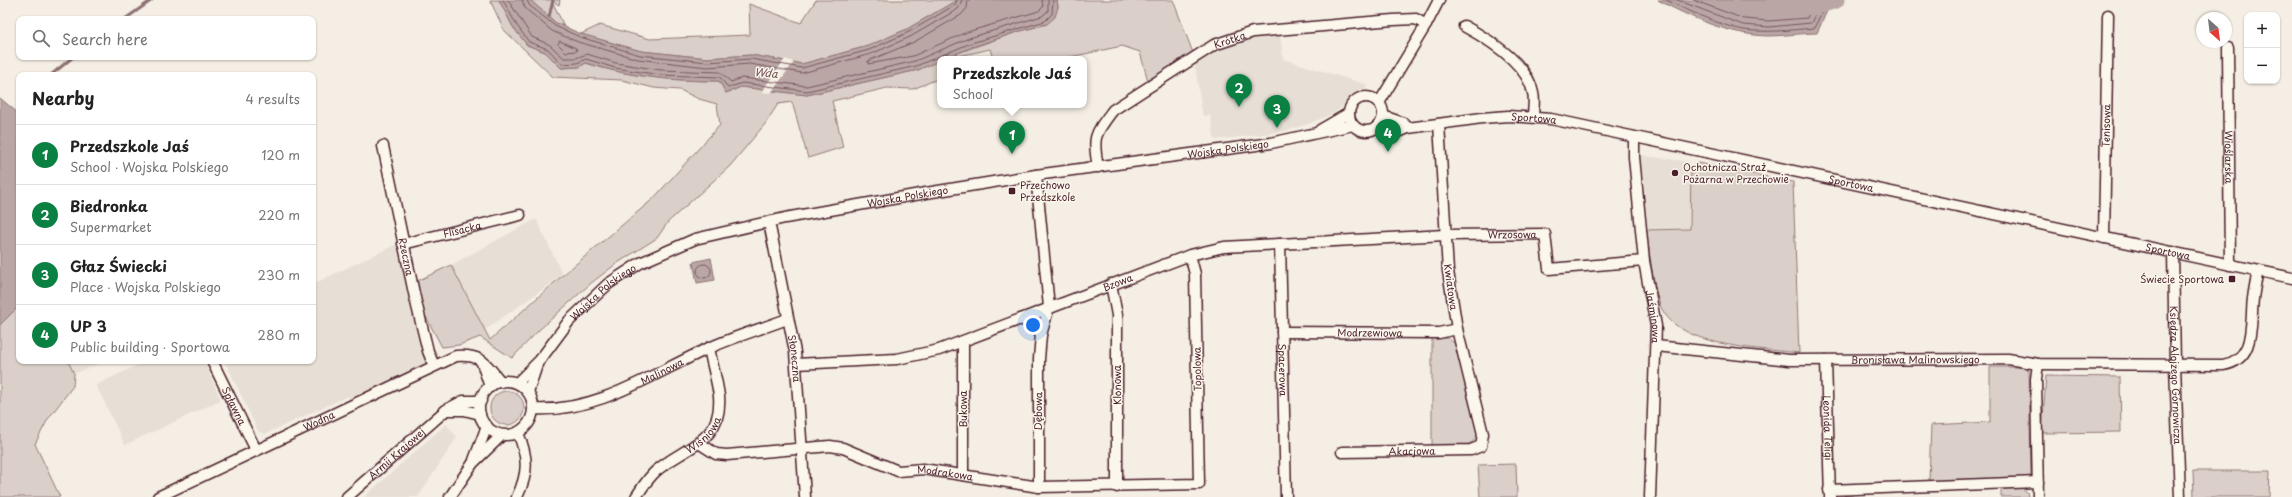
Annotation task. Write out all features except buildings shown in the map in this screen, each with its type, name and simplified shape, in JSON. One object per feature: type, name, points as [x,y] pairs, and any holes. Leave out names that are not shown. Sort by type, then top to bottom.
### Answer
[{"type":"street","points":[[1375,100],[1399,67],[1426,25],[1439,0]]},
{"type":"street","name":"Tenisowa","points":[[2104,238],[2108,15]]},
{"type":"street","name":"Krótka","points":[[1098,167],[1094,141],[1113,110],[1214,44],[1228,38],[1253,32],[1416,19],[1426,25]]},
{"type":"street","points":[[1464,26],[1500,49],[1527,75],[1533,92],[1533,117]]},
{"type":"street","name":"Wioślarska","points":[[2228,48],[2230,265]]},
{"type":"street","points":[[1375,100],[1356,101],[1349,113],[1353,125],[1366,131],[1378,126],[1383,116]]},
{"type":"street","points":[[1375,100],[1383,116],[1403,123],[1408,128]]},
{"type":"street","name":"Wojska Polskiego","points":[[1320,130],[1349,113]]},
{"type":"street","name":"Sportowa","points":[[1378,126],[1401,131],[1408,128],[1482,118],[1533,117],[1634,137],[2292,278]]},
{"type":"street","name":"Kwiatowa","points":[[1439,124],[1448,271],[1457,330],[1483,434],[1481,446]]},
{"type":"street","name":"Wojska Polskiego","points":[[517,383],[540,360],[569,321],[590,300],[628,270],[674,247],[695,239],[769,222],[918,194],[1036,175],[1271,143],[1320,130],[1337,130],[1353,125]]},
{"type":"street","name":"Jaśminowa","points":[[1634,137],[1634,157],[1644,261],[1656,326],[1650,497]]},
{"type":"street","name":"Rzeczna","points":[[383,146],[403,244],[428,351],[434,366]]},
{"type":"street","points":[[1036,175],[1049,307]]},
{"type":"street","name":"Flisacka","points":[[403,244],[520,215]]},
{"type":"street","name":"Słoneczna","points":[[769,222],[796,364],[805,497]]},
{"type":"street","name":"Wrzosowa","points":[[1445,235],[1544,234],[1549,269],[1644,261]]},
{"type":"street","name":"Bzowa","points":[[796,364],[897,359],[939,350],[963,342],[1049,307],[1190,255],[1224,247],[1445,235]]},
{"type":"street","name":"Spacerowa","points":[[1280,244],[1286,497]]},
{"type":"street","name":"Księdza Alojzego Górnowicza","points":[[2173,252],[2175,365],[2180,497]]},
{"type":"street","name":"Topolowa","points":[[1190,255],[1195,274],[1199,484]]},
{"type":"street","name":"Bronisława Malinowskiego","points":[[1656,346],[1789,360],[2008,360],[2038,364],[2231,364],[2244,353],[2250,340],[2258,271]]},
{"type":"street","name":"Klonowa","points":[[1111,284],[1117,315],[1117,487]]},
{"type":"street","name":"Dębowa","points":[[1039,487],[1038,419],[1041,335],[1049,307]]},
{"type":"street","name":"Malinowa","points":[[534,409],[563,409],[609,396],[709,348],[787,319]]},
{"type":"street","points":[[1021,319],[1034,326],[1041,335]]},
{"type":"street","name":"Modrzewiowa","points":[[1282,332],[1439,333],[1457,330]]},
{"type":"street","name":"Bukowa","points":[[963,342],[963,475]]},
{"type":"street","name":"Wiśniowa","points":[[636,497],[656,471],[699,443],[710,431],[716,418],[719,397],[709,348]]},
{"type":"street","name":"Wodna","points":[[158,497],[456,356],[471,355],[481,359]]},
{"type":"street","points":[[481,359],[501,382]]},
{"type":"street","points":[[481,359],[490,387]]},
{"type":"street","name":"Wojska Polskiego","points":[[528,392],[540,360]]},
{"type":"street","name":"Leonida Teligi","points":[[1826,360],[1829,494]]},
{"type":"street","name":"Spławna","points":[[213,364],[256,450]]},
{"type":"street","points":[[2038,364],[2036,379],[2038,497]]},
{"type":"street","points":[[450,497],[473,463],[502,435],[518,432],[529,423],[534,409],[528,392],[517,383],[501,382],[490,387],[481,401],[480,414],[487,426],[502,435]]},
{"type":"street","name":"Armii Krajowej","points":[[347,497],[446,410],[463,401],[481,401]]},
{"type":"street","points":[[446,410],[464,410],[480,414]]},
{"type":"street","points":[[473,463],[487,426]]},
{"type":"street","points":[[517,497],[527,471],[524,450],[518,432]]},
{"type":"street","name":"Modrakowa","points":[[699,443],[716,454],[727,455],[830,446],[843,448],[898,471],[923,469],[1039,487],[1117,487],[1199,484]]},
{"type":"street","name":"Akacjowa","points":[[1342,452],[1471,450],[1481,446]]},
{"type":"street","points":[[1829,494],[2038,482]]},
{"type":"shaded area","points":[[490,0],[499,0],[513,27],[527,45],[545,52],[561,68],[579,67],[586,63],[635,75],[685,80],[719,81],[726,93],[741,87],[807,95],[918,70],[937,60],[937,79],[913,89],[887,88],[832,101],[843,147],[808,158],[792,102],[778,104],[765,124],[730,166],[668,222],[657,238],[616,264],[590,284],[539,330],[512,358],[480,337],[459,345],[442,347],[409,285],[451,265],[490,340],[563,275],[653,199],[720,125],[717,104],[699,99],[680,90],[654,88],[622,80],[553,77],[504,30]]},
{"type":"shaded area","points":[[530,0],[560,0],[559,5],[552,1],[564,26],[556,23]]},
{"type":"shaded area","points":[[816,0],[957,0],[907,29],[868,46],[802,64],[751,55],[708,58],[641,51],[581,34],[600,25],[650,39],[750,35],[749,4],[801,23]]},
{"type":"shaded area","points":[[1057,0],[1173,0],[1193,53],[1148,81],[1140,52],[1122,46],[1075,56],[992,56],[990,49],[959,56],[949,56],[1017,32],[1047,24],[1058,7]]},
{"type":"shaded area","points":[[1280,34],[1283,59],[1368,85],[1357,97],[1332,114],[1308,124],[1286,131],[1215,140],[1210,115],[1203,116],[1194,61],[1224,45],[1248,37]]},
{"type":"shaded area","points":[[1639,155],[1690,162],[1690,229],[1646,230]]},
{"type":"shaded area","points":[[1698,163],[1793,182],[1799,353],[1741,347],[1719,343],[1699,337],[1681,329],[1667,317],[1659,302],[1646,230],[1690,229],[1691,168]]},
{"type":"shaded area","points":[[536,219],[563,275],[485,330],[451,265]]},
{"type":"shaded area","points":[[399,243],[427,366],[350,401],[348,396],[265,434],[258,431],[226,364],[316,364],[316,283]]},
{"type":"shaded area","points":[[16,309],[16,364],[69,364],[74,374],[73,386],[48,419],[35,444],[60,497],[0,497],[0,325]]},
{"type":"shaded area","points":[[1432,338],[1448,338],[1456,345],[1478,431],[1476,438],[1466,445],[1453,447],[1432,447]]},
{"type":"shaded area","points":[[69,364],[98,364],[74,374]]},
{"type":"shaded area","points":[[140,364],[205,364],[221,400],[125,445],[96,385]]},
{"type":"shaded area","points":[[1990,367],[2021,367],[2029,370],[2031,478],[1929,481],[1931,425],[1990,422]]},
{"type":"shaded area","points":[[2046,376],[2120,377],[2121,432],[2042,433]]},
{"type":"shaded area","points":[[507,391],[519,396],[524,408],[519,420],[507,425],[495,420],[490,408],[495,396]]},
{"type":"shaded area","points":[[446,424],[457,437],[418,497],[364,497]]},
{"type":"shaded area","points":[[1516,464],[1517,497],[1480,497],[1478,465]]},
{"type":"shaded area","points":[[2193,471],[2270,471],[2269,497],[2194,497]]},
{"type":"shaded area","points":[[2022,488],[2027,492],[2028,497],[2001,497],[2001,489]]},
{"type":"water","points":[[499,0],[530,0],[556,23],[581,34],[641,51],[708,58],[751,55],[802,64],[868,46],[907,29],[957,0],[1057,0],[1058,7],[1055,17],[1047,24],[1017,32],[972,47],[951,56],[937,56],[937,62],[918,70],[807,95],[741,87],[726,93],[719,81],[685,80],[635,75],[586,63],[579,67],[561,68],[545,52],[527,45],[513,27]]},
{"type":"water","points":[[1658,0],[1832,0],[1817,33],[1768,36],[1754,35],[1725,29],[1697,19]]},
{"type":"water","points":[[0,98],[16,111],[16,309],[0,325]]},
{"type":"water","points":[[711,258],[715,280],[697,283],[693,262]]},
{"type":"pier","points":[[785,59],[794,62],[771,93],[761,92]]},
{"type":"waterway","points":[[129,16],[152,0]]},
{"type":"waterway","points":[[549,17],[553,0]]},
{"type":"waterway","name":"Wda","points":[[1774,0],[1812,7],[1836,0]]},
{"type":"waterway","points":[[55,72],[69,60]]},
{"type":"place","name":"Biedronka","points":[[1239,107]]},
{"type":"place","name":"Głaz Świecki","points":[[1277,128]]},
{"type":"place","name":"UP 3","points":[[1388,152]]},
{"type":"place","name":"Przedszkole Jaś","points":[[1012,154]]},
{"type":"place","name":"Ochotnicza Straż Pożarna w Przechowie","points":[[1675,173]]},
{"type":"place","name":"Przechowo Przedszkole","points":[[1012,191]]},
{"type":"place","name":"Świecie Sportowa","points":[[2232,279]]}]
